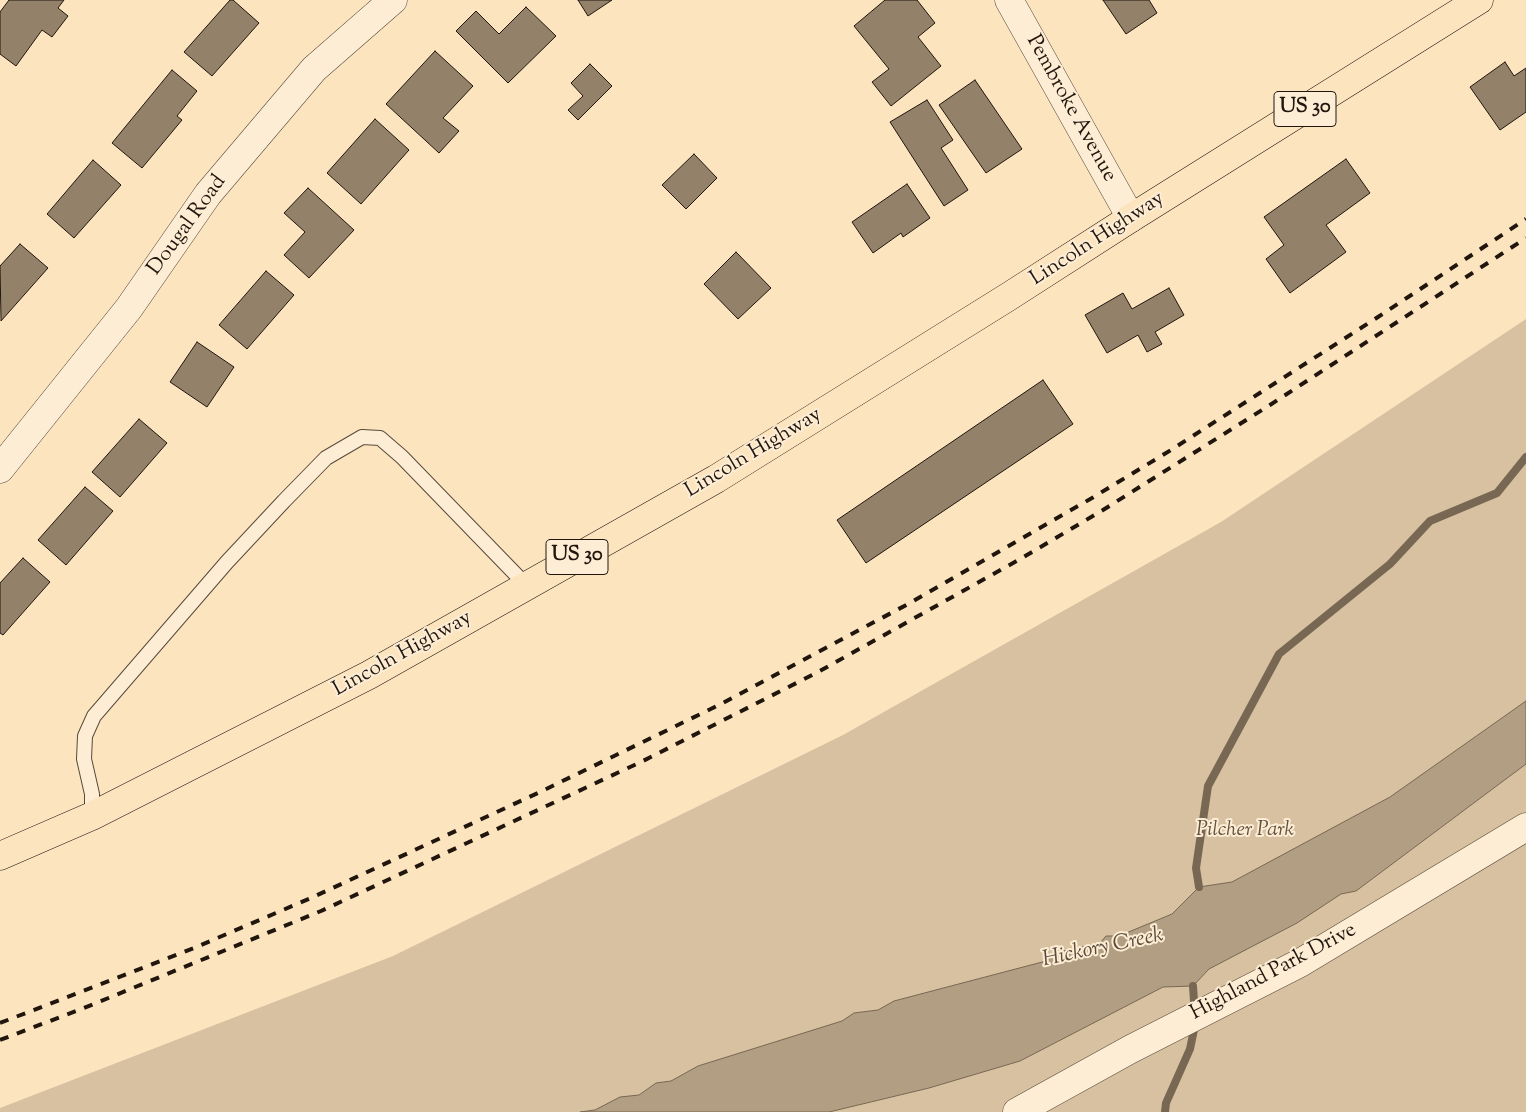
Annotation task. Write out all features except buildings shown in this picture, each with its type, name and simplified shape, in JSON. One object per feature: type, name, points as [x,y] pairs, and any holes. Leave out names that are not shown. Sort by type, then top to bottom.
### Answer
[{"type":"main road","name":"Lincoln Highway","points":[[0,856],[92,816],[369,675],[716,479],[1479,0]]},
{"type":"street","name":"Dougal Road","points":[[0,469],[129,308],[208,194],[314,70],[393,0]]},
{"type":"street","name":"Pembroke Avenue","points":[[1008,0],[1131,218]]},
{"type":"street","name":"Highland Park Drive","points":[[1018,1112],[1131,1049],[1300,963],[1526,827]]},
{"type":"lane","points":[[92,816],[92,794],[84,759],[85,736],[94,716],[227,562],[284,501],[326,458],[362,437],[380,438],[402,457],[527,586]]},
{"type":"green space","name":"Pilcher Park","points":[[1526,319],[1526,1112],[0,1112],[0,1108],[393,956],[843,735],[1221,522]]},
{"type":"water","name":"Hickory Creek","points":[[1526,701],[1526,764],[1356,891],[1341,894],[1297,923],[1209,969],[1193,986],[1163,987],[1020,1061],[929,1088],[829,1112],[580,1112],[595,1110],[620,1097],[639,1095],[656,1083],[671,1081],[698,1066],[842,1021],[854,1013],[878,1010],[894,1001],[1046,961],[1059,952],[1100,943],[1106,936],[1119,936],[1172,914],[1199,887],[1232,882],[1390,797]]},
{"type":"waterway","points":[[1199,887],[1196,868],[1208,786],[1279,654],[1390,564],[1430,521],[1497,493],[1526,457]]},
{"type":"waterway","points":[[1193,986],[1194,1001]]},
{"type":"waterway","points":[[1165,1112],[1166,1103],[1190,1049],[1195,1025]]},
{"type":"railway","points":[[0,1023],[194,948],[311,898],[540,792],[719,705],[908,604],[1092,498],[1171,450],[1378,317],[1526,219]]},
{"type":"railway","points":[[0,1040],[84,1008],[321,911],[643,761],[818,672],[1022,558],[1103,510],[1270,405],[1526,238]]}]
